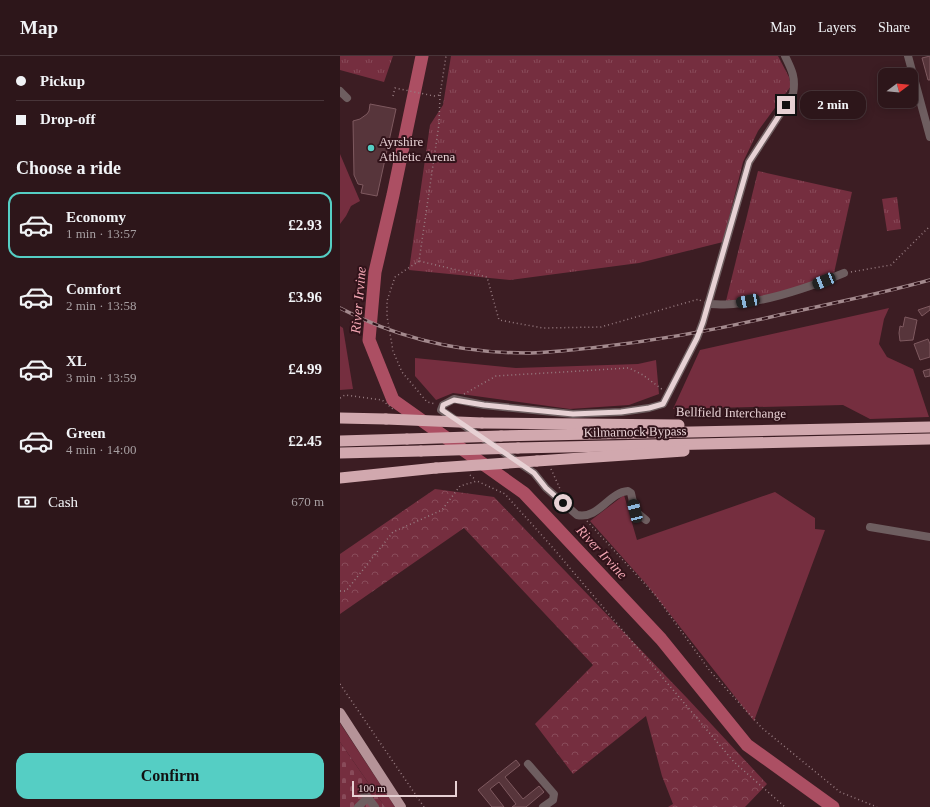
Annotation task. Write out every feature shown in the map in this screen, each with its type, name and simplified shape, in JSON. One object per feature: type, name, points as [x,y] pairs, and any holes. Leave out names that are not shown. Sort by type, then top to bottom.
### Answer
[{"type":"highway","name":"Bellfield Interchange","points":[[340,418],[482,423],[721,425],[846,435]]},
{"type":"highway","name":"Kilmarnock Bypass","points":[[340,453],[518,448],[846,435],[930,427]]},
{"type":"highway","name":"Kilmarnock Bypass","points":[[340,441],[500,436],[846,435],[930,439]]},
{"type":"highway","points":[[340,478],[436,468],[846,435]]},
{"type":"main road","points":[[340,713],[401,807]]},
{"type":"street","points":[[646,520],[635,511],[631,493],[628,491],[617,494],[590,514],[581,516],[577,515],[546,488],[534,473],[442,410],[443,405],[454,400],[484,405],[573,414],[621,412],[649,408],[663,404],[697,338],[749,162],[793,94],[795,84],[791,68],[785,56]]},
{"type":"street","points":[[908,56],[930,136]]},
{"type":"street","points":[[340,91],[347,98]]},
{"type":"street","points":[[708,304],[733,304],[779,296],[814,285],[844,273]]},
{"type":"street","points":[[870,527],[930,537]]},
{"type":"street","points":[[528,764],[554,794],[553,800],[543,807]]},
{"type":"street","points":[[358,807],[366,794],[375,807]]},
{"type":"path","points":[[419,261],[439,124],[440,95],[446,56]]},
{"type":"path","points":[[393,96],[395,88],[434,96],[440,95]]},
{"type":"path","points":[[844,273],[891,265],[930,226]]},
{"type":"path","points":[[443,405],[427,402],[402,372],[393,351],[389,336],[387,301],[395,277],[419,261],[487,277],[499,320],[543,328],[601,326],[699,300],[708,304]]},
{"type":"path","points":[[454,400],[496,376],[630,368],[669,394]]},
{"type":"path","points":[[550,466],[562,494]]},
{"type":"path","points":[[340,591],[346,591],[393,532],[442,510],[460,486],[477,481],[505,494],[553,548],[734,762],[784,807]]},
{"type":"path","points":[[581,516],[656,596],[710,671],[762,728],[840,792],[877,807]]},
{"type":"path","points":[[340,684],[424,807]]},
{"type":"green space","points":[[340,56],[393,56],[384,82],[340,70]]},
{"type":"green space","points":[[451,56],[778,56],[789,77],[791,86],[758,131],[743,162],[723,242],[639,263],[510,280],[409,270],[430,125],[443,105]]},
{"type":"green space","points":[[340,154],[360,201],[351,206],[340,224]]},
{"type":"green space","points":[[758,171],[852,192],[834,273],[805,286],[760,297],[726,301]]},
{"type":"green space","points":[[897,197],[901,229],[887,231],[882,199]]},
{"type":"green space","points":[[889,308],[884,319],[879,344],[887,357],[913,369],[929,417],[870,419],[843,405],[673,409],[700,350]]},
{"type":"green space","points":[[340,326],[343,328],[353,389],[340,390]]},
{"type":"green space","points":[[415,358],[516,368],[638,364],[656,360],[659,394],[629,405],[570,409],[453,393],[436,400],[415,376]]},
{"type":"green space","points":[[435,489],[494,497],[687,698],[767,784],[745,807],[668,807],[673,804],[662,776],[646,716],[573,774],[535,724],[593,665],[464,528],[340,614],[340,554]]},
{"type":"green space","points":[[775,492],[815,518],[815,529],[825,530],[754,721],[647,585],[590,521],[624,495],[637,540]]},
{"type":"green space","points":[[340,723],[395,807],[385,807],[340,742]]},
{"type":"green space","points":[[340,742],[385,807],[340,807]]},
{"type":"building","points":[[930,56],[930,80],[928,80],[922,58]]},
{"type":"building","name":"Ayrshire Athletic Arena","points":[[370,104],[396,109],[377,196],[361,193],[363,185],[358,184],[354,175],[353,121],[360,119],[367,114]]},
{"type":"building","points":[[930,306],[930,310],[922,316],[918,310]]},
{"type":"building","points":[[905,317],[917,320],[913,340],[900,341],[900,326],[903,327]]},
{"type":"building","points":[[928,339],[930,344],[930,357],[920,360],[914,344]]},
{"type":"building","points":[[930,369],[930,376],[925,377],[923,371]]},
{"type":"building","points":[[516,760],[520,765],[505,777],[523,799],[539,786],[544,792],[526,807],[512,807],[516,804],[499,782],[490,789],[504,807],[492,807],[478,790]]},
{"type":"waterway","name":"River Irvine","points":[[422,56],[393,195],[375,272],[369,340],[393,400],[524,493],[661,639],[747,745],[833,807]]},
{"type":"railway","points":[[340,308],[384,328],[430,342],[478,350],[527,353],[615,345],[709,330],[854,299],[930,280]]},
{"type":"place","name":"Ayrshire Athletic Arena","points":[[371,148]]},
{"type":"route","points":[[563,503],[546,488],[534,473],[442,410],[443,405],[454,400],[484,405],[573,414],[621,412],[649,408],[663,404],[697,338],[703,322],[749,162],[786,105]]}]
